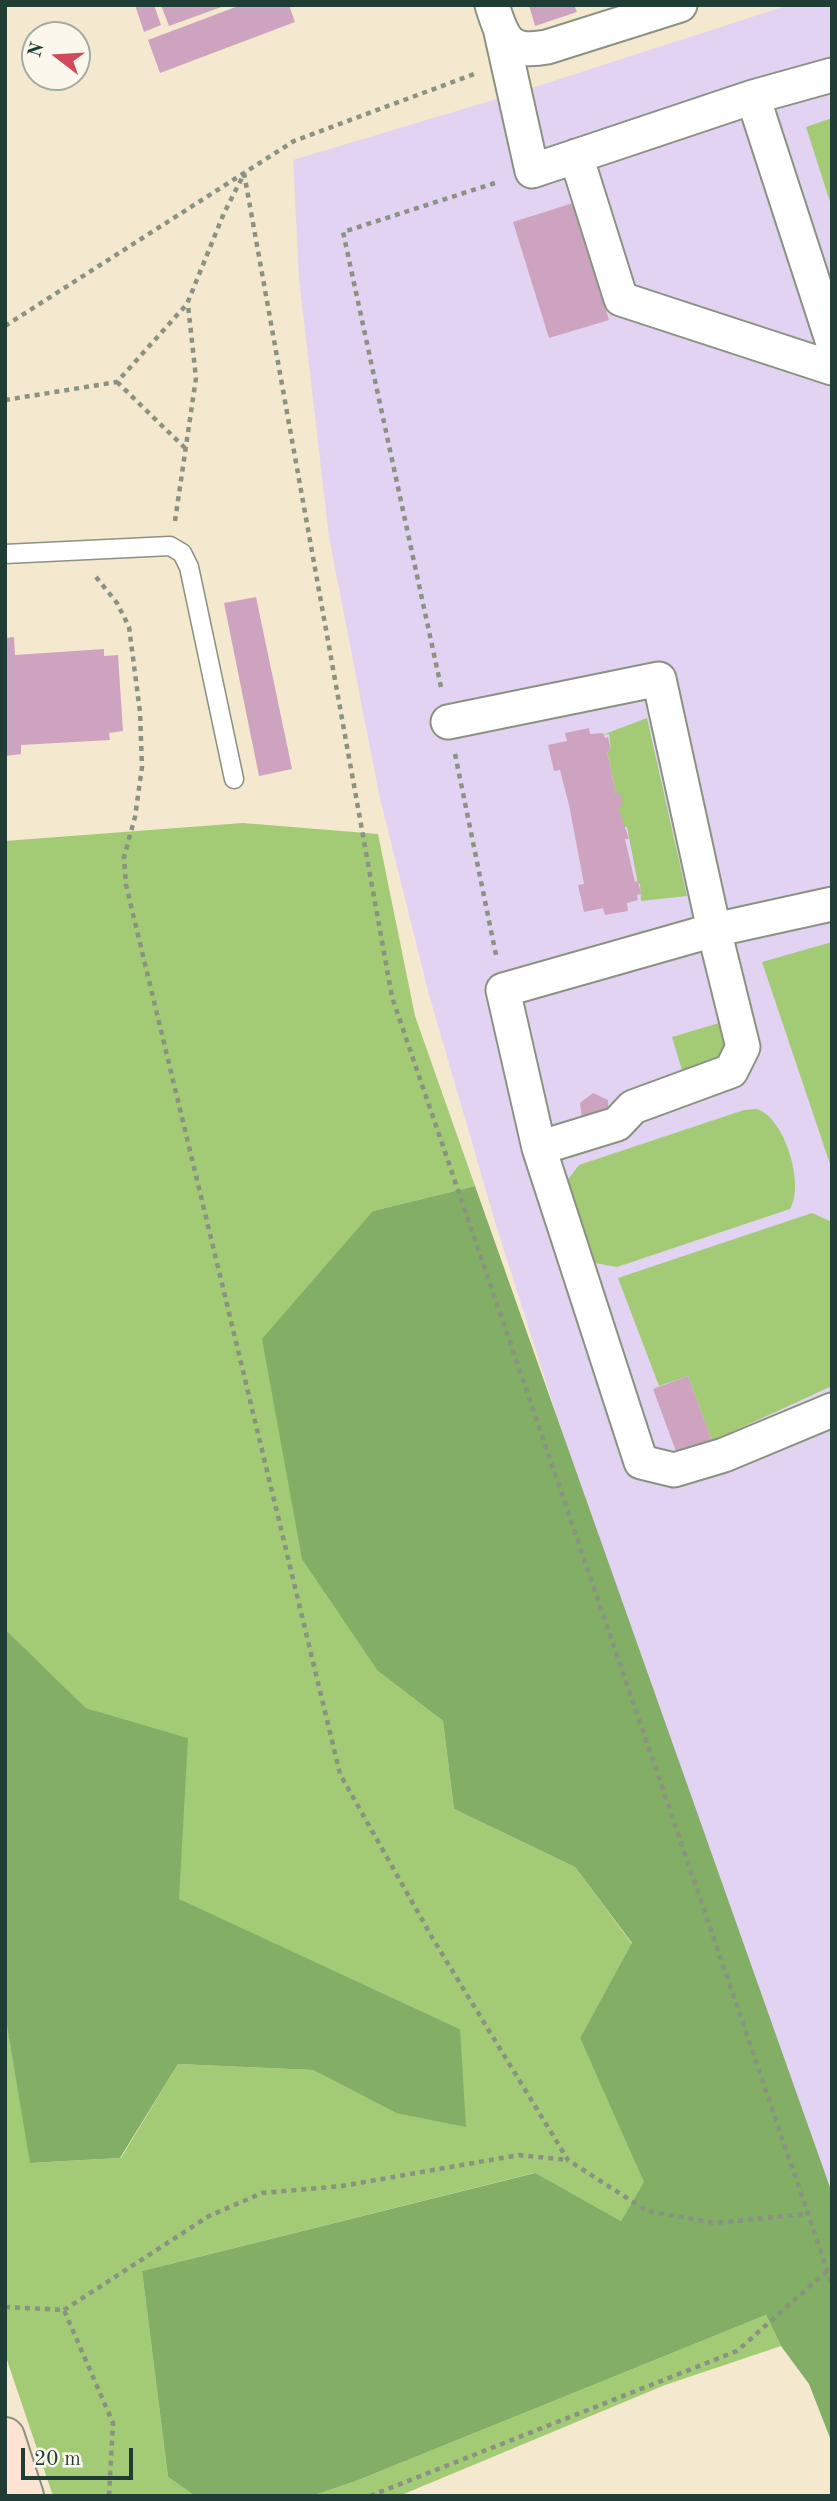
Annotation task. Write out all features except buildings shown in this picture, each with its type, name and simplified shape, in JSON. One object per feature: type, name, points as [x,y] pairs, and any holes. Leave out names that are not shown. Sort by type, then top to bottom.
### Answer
[{"type":"main road","points":[[5,2437],[24,2496]]},
{"type":"street","points":[[500,33],[509,44],[526,51],[547,47],[680,5]]},
{"type":"street","points":[[500,33],[532,171],[753,97],[832,75]]},
{"type":"street","points":[[753,97],[832,341]]},
{"type":"street","points":[[576,156],[621,299],[832,368]]},
{"type":"street","points":[[448,722],[659,678],[714,930],[743,1048],[731,1071],[633,1108],[617,1124],[539,1148]]},
{"type":"street","points":[[832,904],[714,930],[503,990],[539,1148],[641,1462],[674,1470],[724,1455],[832,1410]]},
{"type":"lane","points":[[5,554],[170,546],[182,553],[189,567],[233,779]]},
{"type":"path","points":[[5,326],[294,141],[500,33]]},
{"type":"path","points":[[503,990],[343,232],[532,171]]},
{"type":"path","points":[[5,400],[117,382],[187,304],[224,213],[244,173]]},
{"type":"path","points":[[244,173],[392,997],[832,2284]]},
{"type":"path","points":[[170,546],[196,377],[187,304]]},
{"type":"path","points":[[117,382],[186,449]]},
{"type":"path","points":[[94,576],[117,603],[129,627],[140,712],[142,767],[135,817],[124,857],[126,885],[340,1774],[433,1939],[568,2160],[647,2211],[715,2223],[806,2214]]},
{"type":"path","points":[[5,2307],[64,2310],[209,2216],[262,2193],[342,2186],[519,2155],[568,2160]]},
{"type":"path","points":[[370,2496],[737,2351],[829,2271]]},
{"type":"path","points":[[64,2310],[113,2423],[109,2496]]},
{"type":"shaded area","points":[[789,5],[832,5],[832,2199],[619,1612],[496,1225],[428,991],[379,794],[329,537],[299,279],[293,160],[510,95]]},
{"type":"green space","points":[[832,118],[832,208],[806,127]]},
{"type":"green space","points":[[647,718],[687,896],[641,901],[640,884],[627,827],[623,827],[618,807],[620,794],[616,794],[607,751],[611,750],[609,734],[602,735]]},
{"type":"green space","points":[[243,823],[378,834],[415,1016],[475,1186],[373,1211],[378,1671],[443,1721],[454,1809],[575,1867],[632,1944],[580,2038],[645,2181],[621,2221],[534,2173],[142,2271],[168,2477],[195,2496],[53,2496],[5,2354],[5,2014],[31,2163],[121,2158],[178,2064],[313,2070],[396,2113],[460,2029],[178,1899],[187,1738],[86,1708],[5,1629],[5,841]]},
{"type":"green space","points":[[832,942],[832,1170],[762,962]]},
{"type":"green space","points":[[726,1021],[738,1061],[684,1077],[672,1037]]},
{"type":"green space","points":[[757,1109],[776,1125],[790,1153],[795,1185],[790,1209],[617,1267],[595,1263],[586,1256],[566,1182],[579,1165],[744,1110]]},
{"type":"green space","points":[[475,1186],[832,2193],[832,2443],[809,2384],[781,2346],[766,2315],[356,2481],[312,2496],[195,2496],[168,2477],[142,2271],[535,2173],[621,2221],[644,2182],[580,2038],[632,1943],[575,1867],[454,1809],[443,1721],[378,1671],[302,1559],[262,1339],[373,1211]]},
{"type":"green space","points":[[812,1213],[832,1222],[832,1386],[712,1441],[688,1376],[659,1386],[618,1278]]},
{"type":"green space","points":[[5,1629],[86,1708],[188,1738],[179,1899],[460,2029],[466,2127],[396,2113],[313,2070],[178,2064],[120,2158],[30,2163],[5,2014]]},
{"type":"green space","points":[[766,2315],[781,2346],[665,2385],[399,2496],[312,2496],[356,2481]]}]
